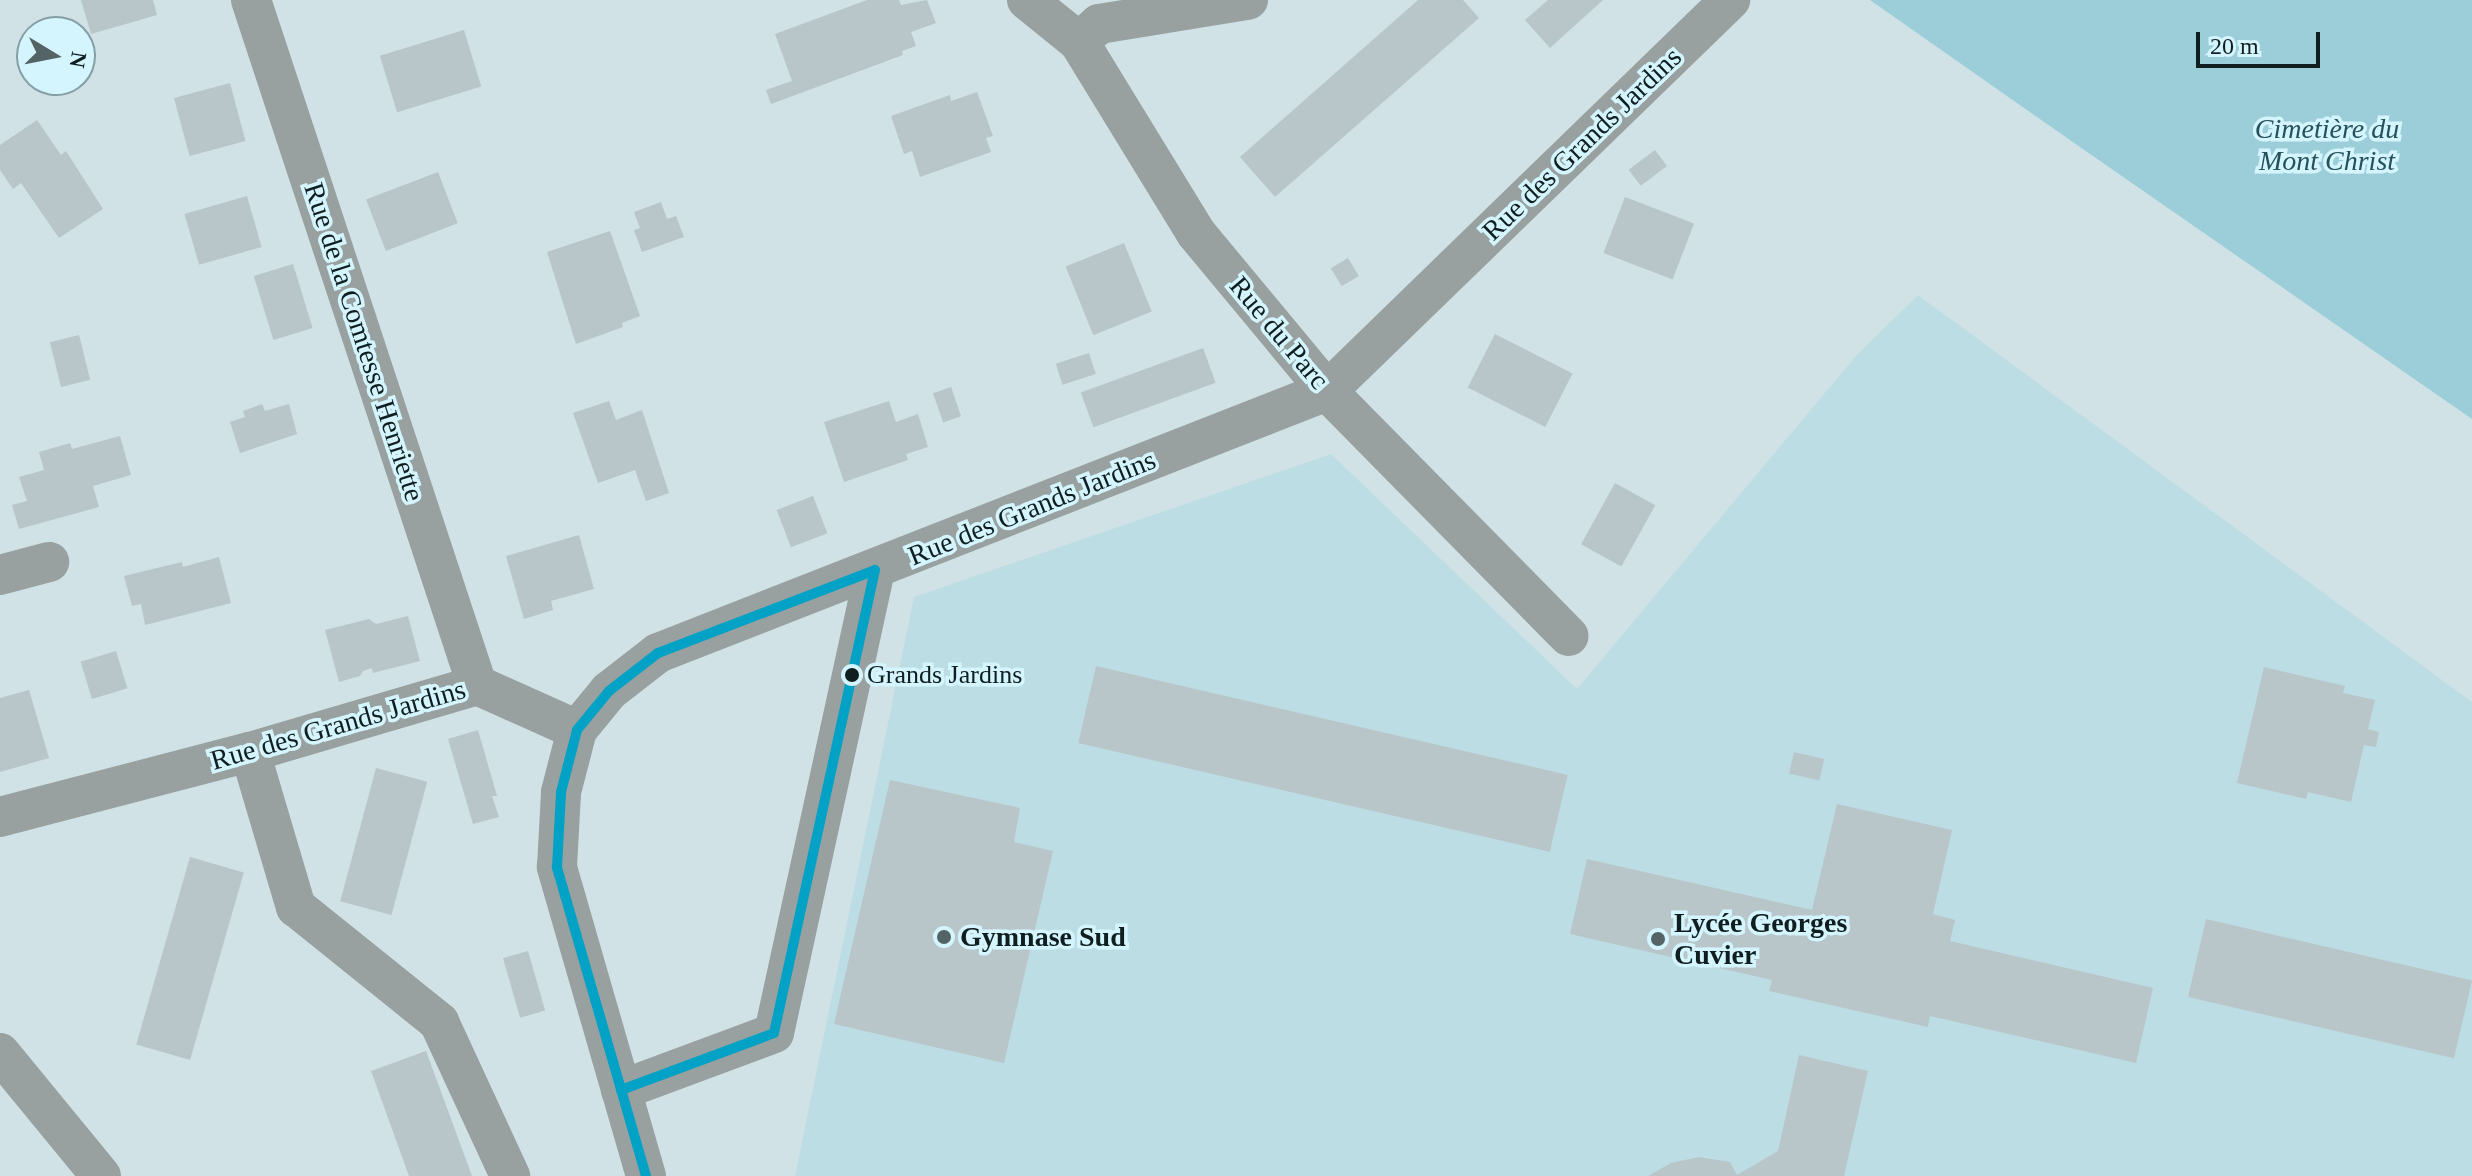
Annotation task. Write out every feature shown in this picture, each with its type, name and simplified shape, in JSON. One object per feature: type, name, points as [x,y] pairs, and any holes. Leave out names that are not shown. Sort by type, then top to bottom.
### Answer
[{"type":"street","name":"Rue de la Comtesse Henriette","points":[[251,0],[477,685]]},
{"type":"street","name":"Rue du Parc","points":[[1027,0],[1079,42],[1196,233],[1327,391],[1569,636]]},
{"type":"street","points":[[1079,42],[1099,24],[1248,0]]},
{"type":"street","name":"Rue des Grands Jardins","points":[[0,817],[250,752],[477,685],[577,730],[609,691],[658,653],[1327,391],[1730,0]]},
{"type":"street","points":[[0,575],[49,562]]},
{"type":"street","points":[[621,1090],[774,1033],[875,570]]},
{"type":"street","points":[[577,730],[561,792],[557,867],[646,1176]]},
{"type":"street","points":[[250,752],[296,907],[439,1022],[510,1176]]},
{"type":"street","points":[[0,1053],[101,1176]]},
{"type":"shaded area","name":"Lycée Georges Cuvier","points":[[1918,295],[2472,702],[2472,1176],[795,1176],[914,597],[1331,454],[1577,689],[1855,357]]},
{"type":"green space","name":"Cimetière du Mont Christ","points":[[1870,0],[2472,0],[2472,419],[2067,138]]},
{"type":"building","points":[[81,0],[153,0],[157,15],[96,33],[96,16],[86,16]]},
{"type":"building","points":[[867,0],[899,0],[901,5],[927,0],[936,23],[911,32],[916,46],[902,51],[903,55],[771,104],[766,90],[792,81],[775,34]]},
{"type":"building","points":[[1418,0],[1463,0],[1479,18],[1275,197],[1240,157]]},
{"type":"building","points":[[1548,0],[1603,0],[1550,48],[1525,20]]},
{"type":"building","points":[[464,30],[481,86],[397,112],[380,56]]},
{"type":"building","points":[[230,83],[246,141],[190,156],[174,98]]},
{"type":"building","points":[[977,92],[993,136],[986,138],[991,152],[920,177],[912,151],[904,154],[891,116],[950,95],[951,101]]},
{"type":"building","points":[[37,120],[61,155],[66,151],[103,209],[59,238],[21,183],[13,189],[0,170],[0,145]]},
{"type":"building","points":[[1655,150],[1667,166],[1641,186],[1629,170]]},
{"type":"building","points":[[438,172],[458,223],[386,251],[366,200]]},
{"type":"building","points":[[247,196],[262,247],[199,265],[185,214]]},
{"type":"building","points":[[1625,197],[1694,224],[1673,280],[1603,253]]},
{"type":"building","points":[[661,202],[667,219],[676,216],[684,237],[642,252],[634,230],[640,228],[634,212]]},
{"type":"building","points":[[610,231],[640,316],[622,323],[623,327],[576,344],[547,252]]},
{"type":"building","points":[[1124,243],[1152,312],[1093,335],[1066,267]]},
{"type":"building","points":[[1348,258],[1359,276],[1342,286],[1331,268]]},
{"type":"building","points":[[293,264],[313,328],[273,340],[254,276]]},
{"type":"building","points":[[1495,334],[1573,373],[1545,427],[1468,387]]},
{"type":"building","points":[[79,335],[90,380],[61,387],[50,342]]},
{"type":"building","points":[[1203,348],[1216,383],[1093,427],[1081,392]]},
{"type":"building","points":[[1089,353],[1096,374],[1063,385],[1056,364]]},
{"type":"building","points":[[951,387],[961,416],[943,422],[933,393]]},
{"type":"building","points":[[609,401],[616,420],[642,410],[669,493],[646,501],[635,470],[598,483],[573,413]]},
{"type":"building","points":[[889,401],[896,422],[918,414],[928,447],[906,454],[908,460],[844,482],[824,422]]},
{"type":"building","points":[[262,404],[265,411],[289,404],[297,434],[240,453],[230,422],[245,417],[243,411]]},
{"type":"building","points":[[120,436],[131,475],[93,486],[99,507],[19,529],[12,505],[27,501],[19,477],[44,470],[39,452],[70,443],[72,449]]},
{"type":"building","points":[[1615,483],[1655,505],[1621,567],[1581,544]]},
{"type":"building","points":[[813,496],[827,533],[791,547],[777,510]]},
{"type":"building","points":[[579,535],[594,589],[551,601],[553,610],[524,619],[506,556]]},
{"type":"building","points":[[219,557],[231,603],[145,625],[141,604],[132,606],[124,576],[182,562],[183,567]]},
{"type":"building","points":[[408,616],[420,661],[373,673],[372,668],[363,671],[360,676],[339,682],[325,630],[369,619],[376,624]]},
{"type":"building","points":[[116,651],[127,688],[92,699],[81,662]]},
{"type":"building","points":[[1096,666],[1568,775],[1550,852],[1078,743]]},
{"type":"building","points":[[2264,667],[2345,686],[2343,693],[2375,700],[2368,729],[2379,732],[2376,747],[2364,745],[2351,802],[2308,792],[2306,799],[2237,783]]},
{"type":"building","points":[[29,690],[49,758],[0,772],[0,698]]},
{"type":"building","points":[[478,730],[497,796],[492,796],[499,817],[473,824],[448,739]]},
{"type":"building","points":[[1794,752],[1824,759],[1819,780],[1789,773]]},
{"type":"building","points":[[376,768],[427,782],[391,915],[340,901]]},
{"type":"building","name":"Gymnase Sud","points":[[890,780],[1020,808],[1014,842],[1053,851],[1004,1063],[834,1024]]},
{"type":"building","points":[[1837,804],[1952,830],[1933,914],[1955,920],[1950,941],[2153,988],[2136,1063],[1930,1016],[1928,1027],[1769,991],[1772,980],[1570,934],[1587,859],[1812,910]]},
{"type":"building","points":[[190,857],[244,872],[190,1060],[136,1044]]},
{"type":"building","points":[[2206,919],[2472,980],[2454,1058],[2188,997]]},
{"type":"building","points":[[528,951],[545,1011],[520,1018],[503,958]]},
{"type":"building","points":[[426,1051],[472,1176],[409,1176],[371,1071]]},
{"type":"building","points":[[1799,1055],[1868,1071],[1844,1176],[1648,1176],[1671,1163],[1699,1157],[1730,1162],[1737,1175],[1778,1151]]},
{"type":"transit line","points":[[621,1090],[774,1033],[875,570]]},
{"type":"transit line","points":[[646,1176],[557,867],[561,792],[577,730],[609,691],[658,653],[875,570]]},
{"type":"place","name":"Grands Jardins","points":[[852,675]]},
{"type":"place","name":"Gymnase Sud","points":[[944,937]]},
{"type":"place","name":"Lycée Georges Cuvier","points":[[1658,939]]}]
